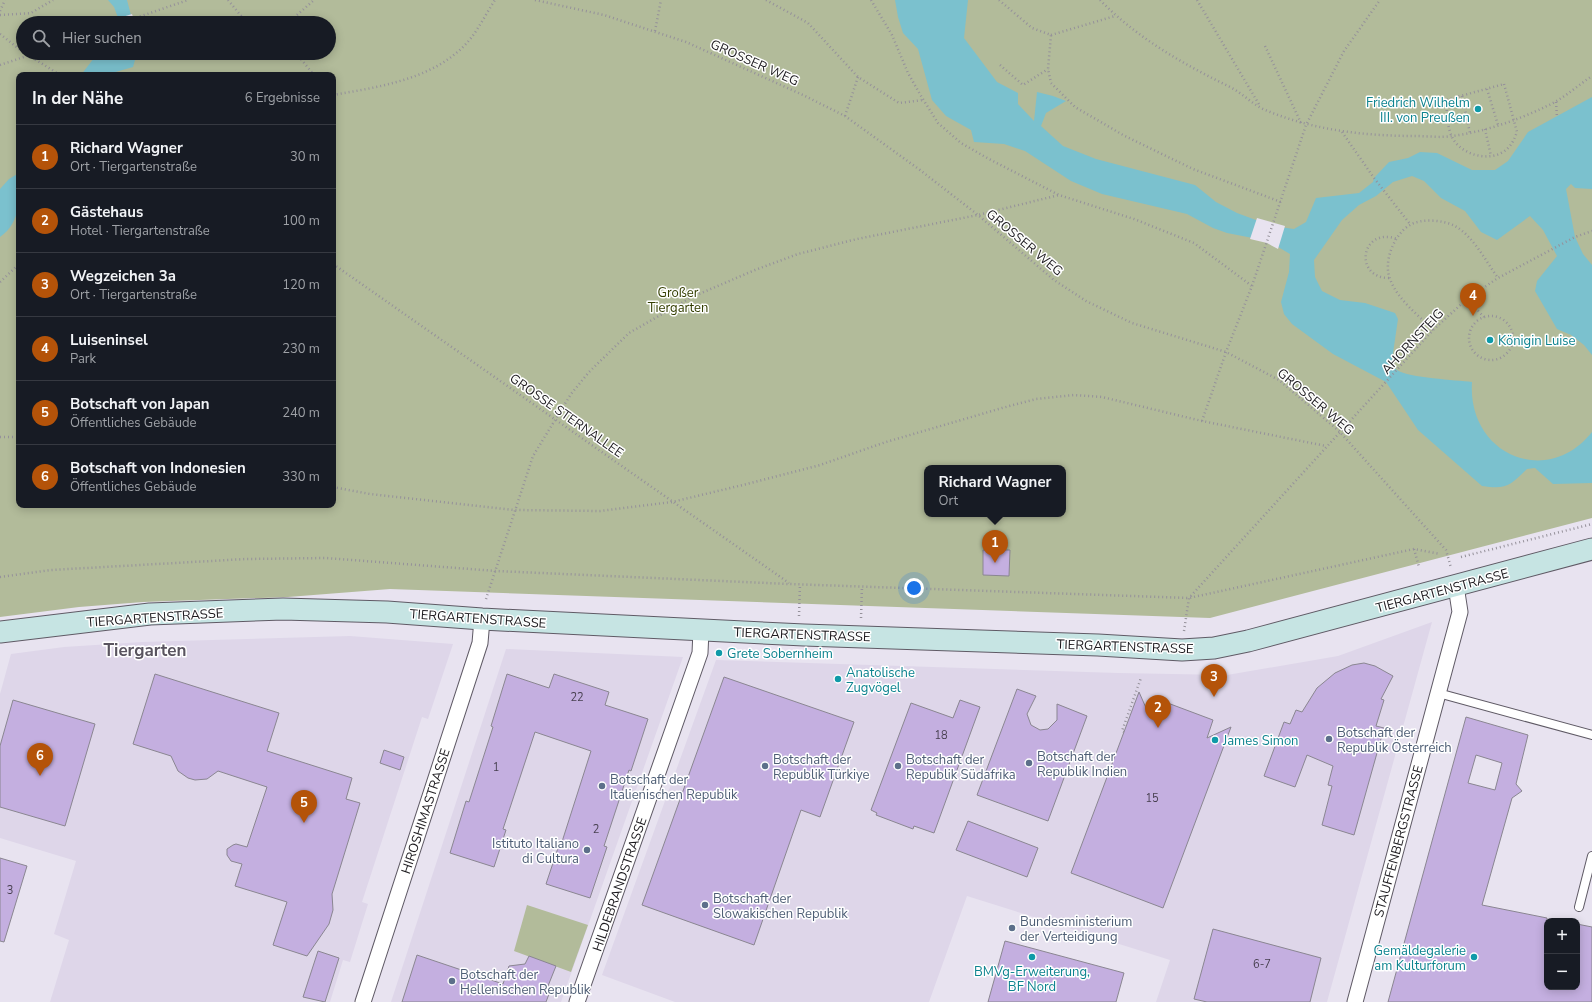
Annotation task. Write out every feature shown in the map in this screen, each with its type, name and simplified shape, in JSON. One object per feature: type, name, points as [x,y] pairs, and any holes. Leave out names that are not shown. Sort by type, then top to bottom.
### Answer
[{"type":"main road","name":"TIERGARTENSTRASSE","points":[[0,632],[150,614],[212,611],[283,609],[387,612],[484,610],[701,630],[1098,645],[1182,650],[1214,648],[1248,641],[1453,577],[1592,549]]},
{"type":"street","name":"STAUFFENBERGSTRASSE","points":[[1355,1002],[1460,612],[1453,577]]},
{"type":"street","name":"HIROSHIMASTRASSE","points":[[363,1002],[480,643],[484,610]]},
{"type":"street","name":"HILDEBRANDSTRASSE","points":[[577,1002],[700,653],[701,630]]},
{"type":"lane","points":[[1438,693],[1592,735]]},
{"type":"lane","points":[[1578,907],[1592,856]]},
{"type":"path","points":[[0,11],[5,0]]},
{"type":"path","points":[[0,15],[31,13],[53,0]]},
{"type":"path","points":[[141,16],[188,0]]},
{"type":"path","points":[[228,0],[241,16]]},
{"type":"path","points":[[296,16],[314,0]]},
{"type":"path","points":[[336,94],[378,87],[422,74],[449,59],[464,46],[495,0]]},
{"type":"path","name":"GROSSER WEG","points":[[535,0],[604,15],[655,31],[722,57],[828,106],[845,116],[920,170],[978,215],[1054,280],[1086,301],[1132,323],[1226,352],[1279,380],[1339,431],[1446,550],[1453,577]]},
{"type":"path","points":[[655,31],[661,0]]},
{"type":"path","points":[[766,0],[808,23],[858,77],[899,104],[923,100]]},
{"type":"path","points":[[871,0],[892,36],[908,73],[923,100],[938,123],[961,143],[1059,195],[1134,219],[1194,242],[1252,286]]},
{"type":"path","points":[[999,0],[1032,28],[1051,35],[1116,16]]},
{"type":"path","points":[[1100,0],[1116,16],[1172,57],[1237,91],[1261,108],[1306,125],[1342,132],[1397,136],[1451,136],[1485,129],[1556,102],[1592,76]]},
{"type":"path","points":[[1197,0],[1261,108]]},
{"type":"path","points":[[1202,420],[1226,352],[1252,286],[1306,125],[1344,51],[1380,0]]},
{"type":"path","points":[[0,34],[16,46]]},
{"type":"path","points":[[1051,35],[1048,69],[1051,83],[1075,107],[1123,135],[1193,169],[1281,202]]},
{"type":"path","points":[[1265,46],[1302,123]]},
{"type":"path","points":[[0,65],[16,60]]},
{"type":"path","points":[[35,60],[55,72]]},
{"type":"path","points":[[302,60],[312,72]]},
{"type":"path","points":[[1000,65],[1023,85],[1048,69]]},
{"type":"path","points":[[845,116],[858,77]]},
{"type":"path","points":[[1504,84],[1518,132],[1512,145],[1502,153],[1490,156],[1467,152],[1451,136],[1446,100],[1487,89],[1504,84]]},
{"type":"path","points":[[1487,89],[1498,125]]},
{"type":"path","points":[[1462,96],[1470,132]]},
{"type":"path","points":[[1556,102],[1557,117]]},
{"type":"path","points":[[1485,129],[1490,156]]},
{"type":"path","points":[[1342,132],[1374,178],[1410,224]]},
{"type":"path","points":[[484,610],[514,510],[533,456],[571,394],[589,372],[629,333],[692,297],[755,270],[798,254],[857,239],[978,215],[1059,195]]},
{"type":"path","points":[[1433,330],[1401,298],[1389,278],[1389,258],[1397,239],[1410,224],[1424,221],[1454,225],[1466,235],[1476,247],[1498,278]]},
{"type":"path","name":"AHORNSTEIG","points":[[1189,598],[1339,431],[1433,330],[1467,299],[1498,278],[1575,237],[1592,231]]},
{"type":"path","points":[[1389,278],[1379,276],[1369,268],[1366,261],[1366,251],[1374,240],[1381,237],[1397,239]]},
{"type":"path","name":"GROSSE STERNALLEE","points":[[336,266],[555,418],[789,584]]},
{"type":"path","points":[[0,282],[16,267]]},
{"type":"path","points":[[1467,299],[1484,317]]},
{"type":"path","points":[[1491,315],[1505,320],[1513,332],[1514,339],[1509,352],[1497,360],[1483,360],[1472,351],[1469,345],[1468,338],[1473,324],[1484,317],[1491,315]]},
{"type":"path","points":[[336,488],[370,494],[514,510],[600,511],[672,502],[820,465],[886,442],[1036,399],[1074,395],[1102,397],[1326,446]]},
{"type":"path","points":[[0,437],[16,437]]},
{"type":"path","points":[[1461,557],[1592,524]]},
{"type":"path","points":[[1414,549],[1419,567]]},
{"type":"path","points":[[0,577],[51,570],[262,559],[326,558],[496,571],[789,584],[1189,598],[1414,549],[1440,554]]},
{"type":"path","points":[[799,616],[800,584]]},
{"type":"path","points":[[861,619],[862,586]]},
{"type":"path","points":[[1184,638],[1189,598]]},
{"type":"path","points":[[1124,732],[1122,731],[1142,678]]},
{"type":"shaded area","points":[[1432,622],[1327,1002],[1156,1002],[1170,960],[967,896],[929,1002],[675,1002],[602,975],[716,660],[1227,675],[1338,656]]},
{"type":"shaded area","points":[[350,636],[453,644],[428,719],[422,717],[362,902],[368,904],[350,962],[343,960],[330,1002],[50,1002],[69,940],[54,934],[76,861],[0,838],[0,694],[11,654],[64,647],[142,642]]},
{"type":"shaded area","points":[[506,649],[683,657],[561,1002],[391,1002]]},
{"type":"green space","name":"Großer Tiergarten","points":[[0,0],[1592,0],[1592,518],[1210,618],[390,589],[288,597],[143,602],[79,607],[0,617]]},
{"type":"green space","points":[[527,905],[588,925],[571,972],[514,951]]},
{"type":"water","points":[[108,0],[127,0],[131,16],[117,16],[114,7]]},
{"type":"water","points":[[895,0],[968,0],[964,38],[997,82],[1018,93],[1018,104],[1034,121],[1037,92],[1066,101],[1046,113],[1041,126],[1063,146],[1096,159],[1195,185],[1216,202],[1237,213],[1272,226],[1294,229],[1306,222],[1316,198],[1359,193],[1373,182],[1374,178],[1389,162],[1408,158],[1420,152],[1437,153],[1472,170],[1495,170],[1508,161],[1528,132],[1592,97],[1592,189],[1575,188],[1571,184],[1566,189],[1575,237],[1583,254],[1592,265],[1592,355],[1584,345],[1571,335],[1557,329],[1535,291],[1537,281],[1557,256],[1543,230],[1530,216],[1497,240],[1481,232],[1465,211],[1441,198],[1424,181],[1412,176],[1393,182],[1376,196],[1359,205],[1342,220],[1314,260],[1315,277],[1322,291],[1340,300],[1365,303],[1395,313],[1398,319],[1392,361],[1397,370],[1403,373],[1422,377],[1472,382],[1474,407],[1482,428],[1496,444],[1513,455],[1533,460],[1554,458],[1574,449],[1592,432],[1592,483],[1553,484],[1535,468],[1527,469],[1508,485],[1503,487],[1482,486],[1418,430],[1386,382],[1333,354],[1292,324],[1284,314],[1281,302],[1289,272],[1290,254],[1268,241],[1227,233],[1213,228],[1187,214],[1102,194],[1071,181],[1025,151],[1004,144],[974,142],[971,130],[946,116],[932,100],[918,49],[903,33]]},
{"type":"water","points":[[92,60],[135,60],[133,67],[116,72],[83,72]]},
{"type":"water","points":[[16,175],[16,216],[7,231],[0,237],[0,189],[9,179]]},
{"type":"pier","points":[[1257,218],[1285,226],[1278,249],[1267,243],[1250,239]]},
{"type":"building","points":[[983,550],[1010,550],[1009,576],[983,575]]},
{"type":"building","name":"Botschaft der Republik Österreich","points":[[1364,663],[1375,666],[1393,676],[1381,699],[1384,700],[1376,726],[1384,728],[1354,835],[1322,825],[1332,786],[1328,785],[1333,766],[1307,755],[1295,787],[1264,776],[1284,722],[1290,724],[1296,710],[1302,712],[1317,688],[1335,673],[1352,665]]},
{"type":"building","points":[[155,674],[279,713],[267,751],[352,778],[346,799],[360,803],[332,894],[333,910],[329,924],[307,956],[273,945],[287,902],[235,886],[242,864],[231,861],[227,855],[227,849],[233,845],[236,844],[247,847],[267,787],[218,771],[207,779],[195,780],[188,778],[178,771],[171,756],[133,744]]},
{"type":"building","name":"Botschaft der Italienischen Republik","points":[[507,674],[549,688],[554,674],[609,692],[605,705],[648,719],[631,771],[629,770],[604,846],[607,847],[590,898],[546,884],[558,848],[560,848],[591,751],[535,732],[503,829],[506,830],[494,867],[450,853],[466,801],[469,802],[493,727],[491,726]]},
{"type":"building","name":"Botschaft der Republik Türkiye","points":[[724,677],[854,722],[820,817],[801,810],[754,945],[642,905]]},
{"type":"building","name":"Botschaft der Republik Indien","points":[[1017,689],[1036,696],[1027,714],[1031,725],[1040,730],[1048,729],[1057,720],[1057,704],[1087,716],[1048,821],[977,795]]},
{"type":"building","points":[[1139,692],[1150,717],[1157,699],[1213,720],[1207,738],[1231,727],[1163,908],[1071,873]]},
{"type":"building","points":[[13,700],[95,724],[65,826],[0,807],[0,746]]},
{"type":"building","name":"Botschaft der Republik Südafrika","points":[[960,700],[980,707],[934,833],[914,826],[913,829],[876,815],[877,813],[871,810],[911,703],[953,718]]},
{"type":"building","points":[[1466,717],[1528,735],[1516,784],[1522,791],[1512,798],[1482,905],[1547,918],[1544,918],[1544,990],[1580,990],[1580,925],[1592,927],[1592,1002],[1388,1002]],"holes":[[[1476,755],[1502,763],[1495,790],[1468,783]]]},
{"type":"building","points":[[384,750],[404,757],[400,770],[380,763]]},
{"type":"building","points":[[968,821],[1038,848],[1027,877],[956,850]]},
{"type":"building","points":[[0,858],[27,866],[4,942],[0,941]]},
{"type":"building","points":[[1213,929],[1321,958],[1310,1002],[1207,1002],[1194,999]]},
{"type":"building","name":"BMVg-Erweiterung, BF Nord","points":[[1005,941],[1124,973],[1116,1002],[988,1002]]},
{"type":"building","points":[[318,951],[339,958],[325,1002],[303,997]]},
{"type":"building","name":"Botschaft der Hellenischen Republik","points":[[417,955],[503,984],[509,966],[525,964],[529,956],[556,966],[548,986],[549,994],[546,1002],[402,1002]]},
{"type":"place","name":"Friedrich Wilhelm III. von Preußen","points":[[1478,109]]},
{"type":"place","name":"Luiseninsel","points":[[1473,316]]},
{"type":"place","name":"Königin Luise","points":[[1490,340]]},
{"type":"place","name":"Richard Wagner","points":[[995,563]]},
{"type":"place","name":"Grete Sobernheim","points":[[719,653]]},
{"type":"place","name":"Anatolische Zugvögel","points":[[838,679]]},
{"type":"place","name":"Wegzeichen 3a","points":[[1214,697]]},
{"type":"place","name":"Gästehaus","points":[[1158,728]]},
{"type":"place","name":"Botschaft der Republik Österreich","points":[[1329,739]]},
{"type":"place","name":"James Simon","points":[[1215,740]]},
{"type":"place","name":"Botschaft der Republik Indien","points":[[1029,763]]},
{"type":"place","name":"Botschaft der Republik Türkiye","points":[[765,766]]},
{"type":"place","name":"Botschaft der Republik Südafrika","points":[[898,766]]},
{"type":"place","name":"Botschaft von Indonesien","points":[[40,776]]},
{"type":"place","name":"Botschaft der Italienischen Republik","points":[[602,786]]},
{"type":"place","name":"Botschaft von Japan","points":[[304,823]]},
{"type":"place","name":"Istituto Italiano di Cultura","points":[[587,850]]},
{"type":"place","name":"Botschaft der Slowakischen Republik","points":[[705,905]]},
{"type":"place","name":"Bundesministerium der Verteidigung","points":[[1012,928]]},
{"type":"place","name":"BMVg-Erweiterung, BF Nord","points":[[1032,957]]},
{"type":"place","name":"Gemäldegalerie am Kulturforum","points":[[1474,957]]},
{"type":"place","name":"Botschaft der Hellenischen Republik","points":[[452,981]]},
{"type":"district","name":"Tiergarten","points":[[145,650]]}]
